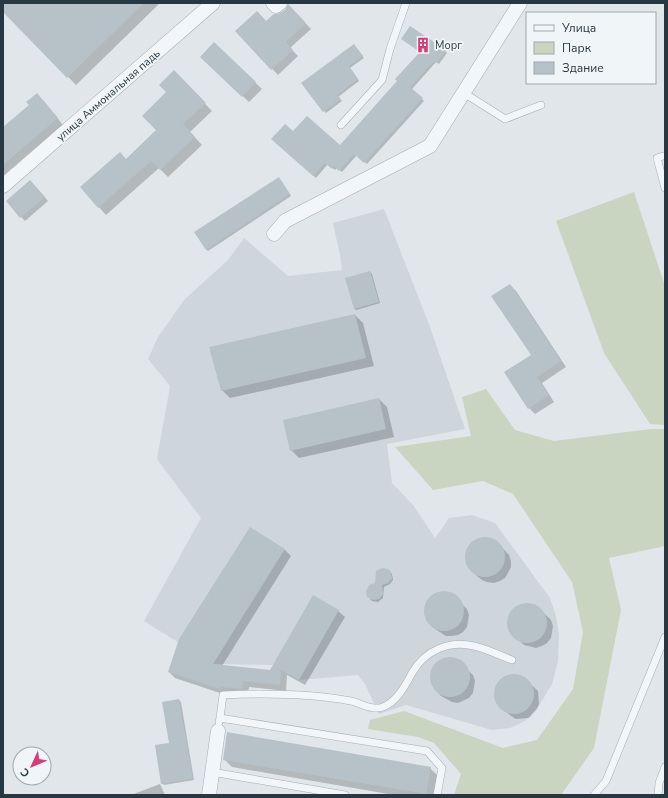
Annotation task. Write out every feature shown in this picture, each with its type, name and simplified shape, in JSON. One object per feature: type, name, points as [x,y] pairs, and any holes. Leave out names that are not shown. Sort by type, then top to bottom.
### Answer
[{"type":"street","name":"улица Аммональная падь","points":[[3,186],[214,3]]},
{"type":"street","points":[[273,3],[276,6],[280,3]]},
{"type":"street","points":[[274,234],[285,220],[430,146],[520,3]]},
{"type":"street","points":[[209,795],[219,724]]},
{"type":"lane","points":[[341,125],[382,80],[390,49],[406,3]]},
{"type":"lane","points":[[464,92],[505,119],[541,105]]},
{"type":"lane","points":[[663,156],[657,158],[665,188]]},
{"type":"lane","points":[[594,795],[606,781],[665,637]]},
{"type":"lane","points":[[437,795],[442,768],[427,751],[219,724],[223,695],[259,693],[318,697],[353,702],[372,707],[383,707],[389,704],[404,688],[415,668],[424,657],[437,649],[451,645],[466,644],[476,646],[512,660]]},
{"type":"lane","points":[[658,795],[659,783],[665,767]]},
{"type":"lane","points":[[212,772],[345,795]]},
{"type":"shaded area","points":[[384,209],[430,327],[465,429],[387,444],[392,483],[413,505],[435,538],[449,518],[472,515],[495,523],[550,598],[556,616],[559,634],[558,661],[552,684],[540,704],[525,721],[510,728],[492,730],[406,705],[379,714],[365,684],[358,675],[299,680],[273,665],[213,664],[144,621],[201,518],[157,459],[170,386],[148,359],[158,337],[184,300],[228,260],[244,238],[288,276],[342,270],[333,223]]},
{"type":"green space","points":[[634,192],[665,286],[665,425],[650,424],[604,353],[556,221]]},
{"type":"green space","points":[[486,389],[515,430],[554,441],[651,429],[665,429],[665,546],[609,558],[621,610],[594,748],[561,795],[454,795],[461,774],[434,743],[418,737],[368,729],[370,720],[404,711],[503,748],[537,740],[573,689],[583,632],[572,582],[513,494],[483,481],[433,490],[395,447],[471,436],[462,397]]},
{"type":"building","points":[[3,3],[144,3],[67,78],[3,12]]},
{"type":"building","points":[[288,4],[306,23],[286,42],[293,50],[271,70],[235,31],[257,11],[266,21],[274,14],[278,14],[285,10]]},
{"type":"building","points":[[410,26],[446,50],[437,63],[434,61],[410,87],[423,98],[364,163],[354,154],[339,171],[334,166],[332,169],[325,163],[313,176],[271,139],[285,124],[293,131],[307,116],[340,145],[397,81],[395,79],[420,52],[401,39]]},
{"type":"building","points":[[214,42],[256,82],[242,97],[200,57]]},
{"type":"building","points":[[354,44],[363,56],[349,66],[358,79],[337,95],[341,99],[323,112],[301,83]]},
{"type":"building","points":[[174,70],[206,103],[183,124],[195,137],[160,170],[151,161],[98,208],[80,187],[120,152],[126,159],[156,130],[142,116],[166,92],[159,85]]},
{"type":"building","points":[[37,93],[58,118],[3,165],[3,127],[29,105],[26,102]]},
{"type":"building","points":[[279,177],[290,194],[206,250],[194,232]]},
{"type":"building","points":[[30,180],[45,197],[20,218],[6,201]]},
{"type":"building","points":[[370,271],[379,302],[354,309],[345,278]]},
{"type":"building","points":[[510,284],[561,361],[537,377],[549,395],[528,409],[504,372],[531,355],[491,296]]},
{"type":"building","points":[[355,314],[366,358],[221,391],[209,347]]},
{"type":"building","points":[[379,398],[386,429],[290,451],[283,420]]},
{"type":"building","points":[[250,527],[285,549],[213,664],[270,670],[313,595],[339,610],[299,680],[281,670],[280,685],[243,681],[242,689],[220,687],[220,689],[168,672],[179,639]]},
{"type":"building","points":[[485,537],[493,539],[499,543],[503,549],[505,557],[503,565],[499,571],[493,575],[485,577],[477,575],[471,571],[467,565],[465,557],[467,549],[471,543],[477,539]]},
{"type":"building","points":[[382,568],[390,571],[392,578],[388,583],[382,585],[383,594],[381,597],[373,600],[367,597],[366,591],[369,585],[375,583],[376,571]]},
{"type":"building","points":[[444,591],[452,593],[458,597],[462,603],[464,611],[462,619],[458,625],[452,629],[444,631],[436,629],[430,625],[426,619],[424,611],[426,603],[430,597],[436,593]]},
{"type":"building","points":[[527,603],[535,605],[541,609],[545,615],[547,623],[545,631],[541,637],[535,641],[527,643],[519,641],[513,637],[509,631],[507,623],[509,615],[513,609],[519,605]]},
{"type":"building","points":[[450,657],[458,659],[464,663],[468,669],[470,677],[468,685],[464,691],[458,695],[450,697],[442,695],[436,691],[432,685],[430,677],[432,669],[436,663],[442,659]]},
{"type":"building","points":[[514,674],[522,676],[528,680],[532,686],[534,694],[532,702],[528,708],[522,712],[514,714],[506,712],[500,708],[496,702],[494,694],[496,686],[500,680],[506,676]]},
{"type":"building","points":[[179,699],[193,779],[161,784],[155,745],[169,743],[162,702]]},
{"type":"building","points":[[227,732],[431,767],[426,794],[223,760]]},
{"type":"place","name":"Морг","points":[[423,45]]}]
